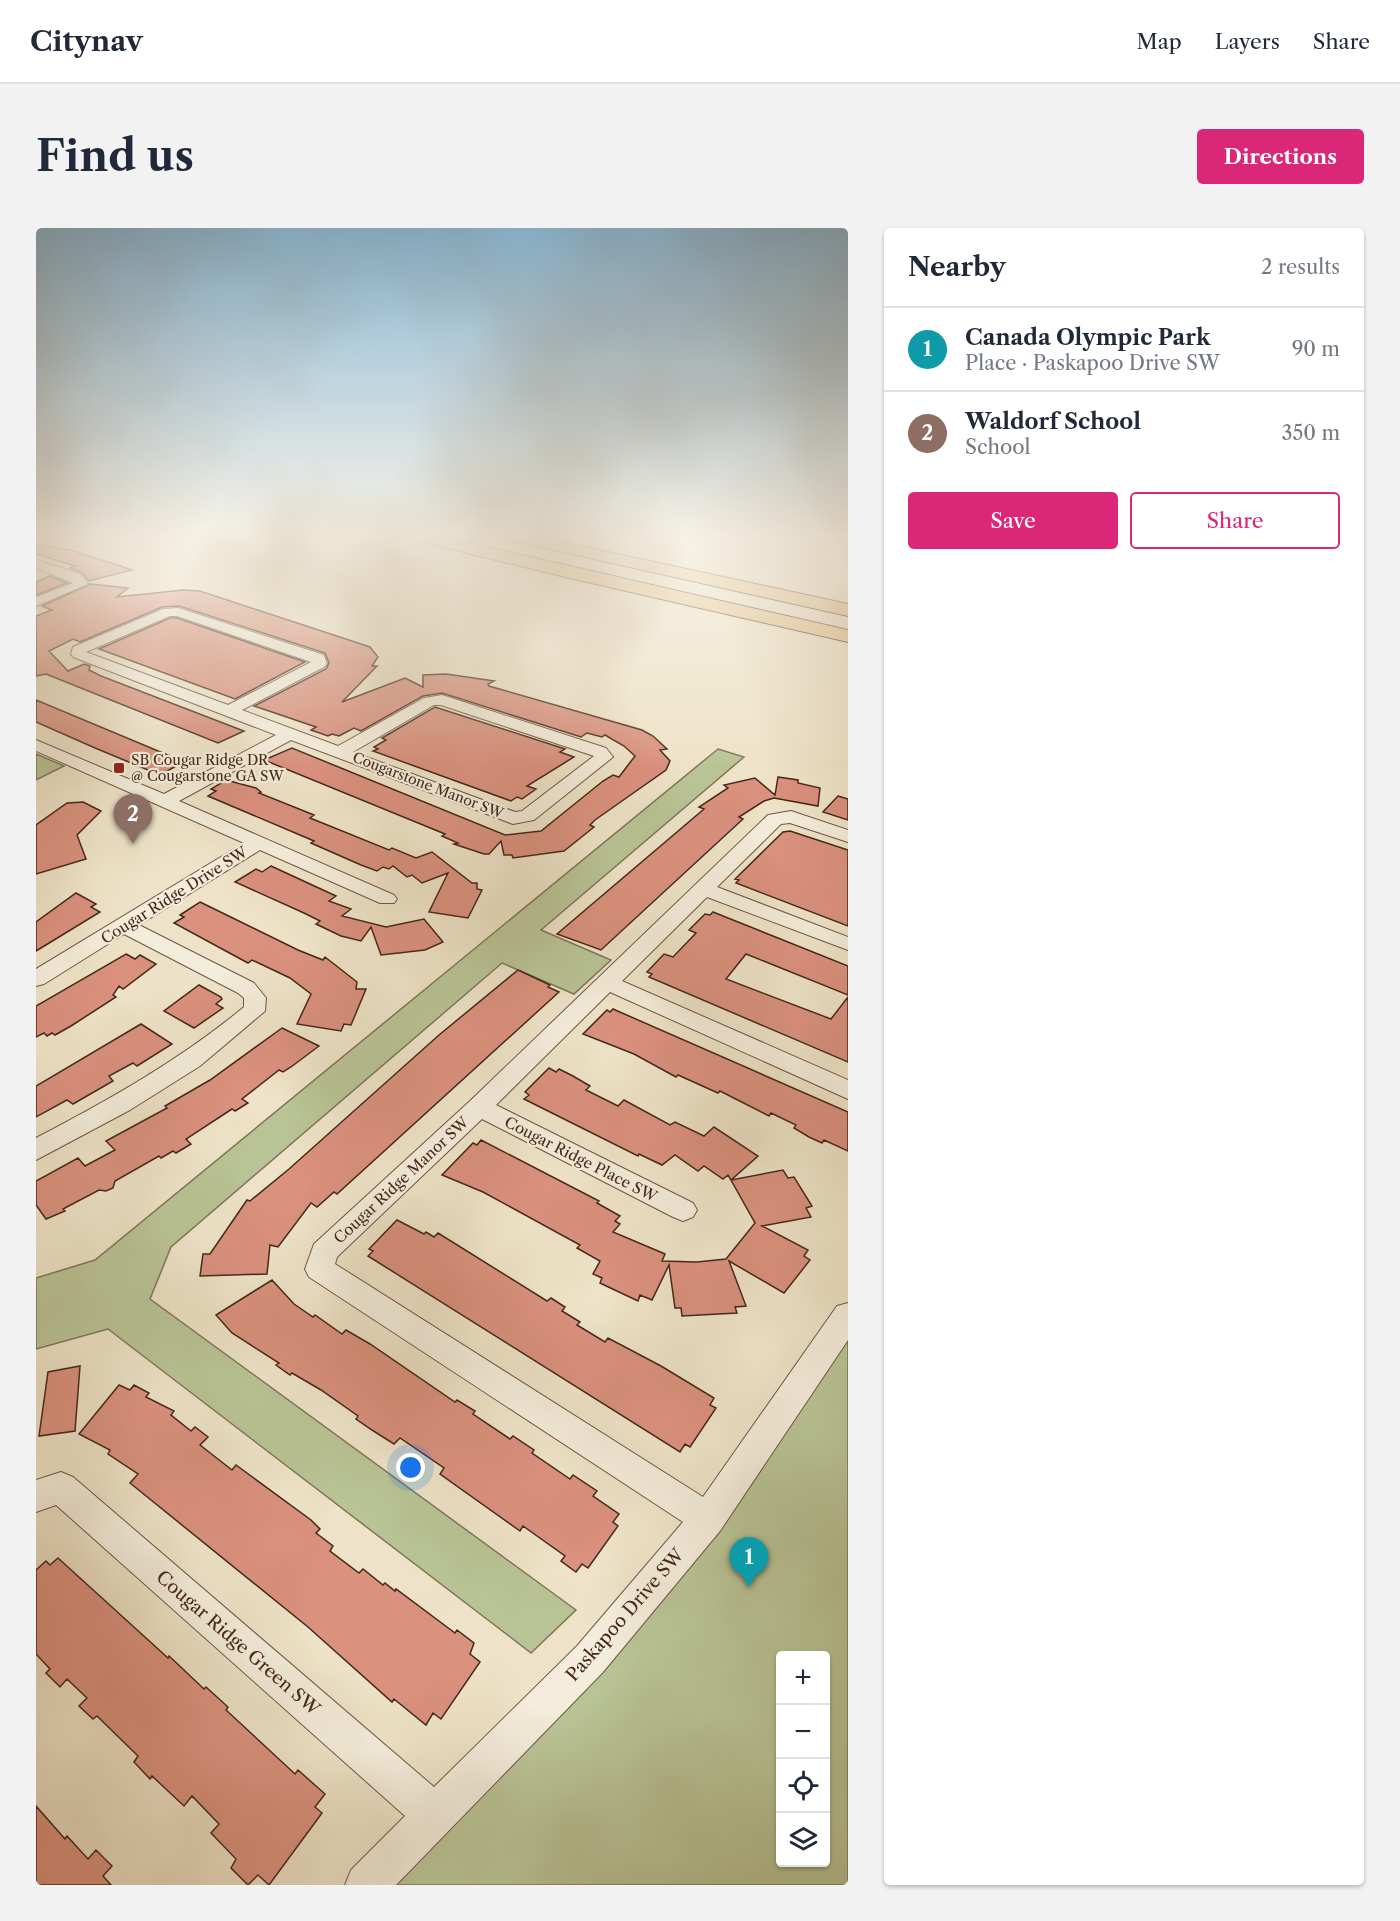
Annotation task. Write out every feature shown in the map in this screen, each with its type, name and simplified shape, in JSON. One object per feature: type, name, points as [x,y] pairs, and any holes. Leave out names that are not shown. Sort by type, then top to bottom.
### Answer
[{"type":"highway","points":[[743,612],[848,636]]},
{"type":"street","name":"Cougarstone Manor SW","points":[[167,612],[78,650],[78,654],[513,818],[526,816],[604,757],[600,752],[442,700],[430,701],[340,752]]},
{"type":"street","name":"Cougarstone Manor SW","points":[[179,612],[319,658],[319,664],[228,711]]},
{"type":"street","points":[[158,798],[283,731]]},
{"type":"street","name":"Cougar Ridge Drive SW","points":[[36,745],[258,843]]},
{"type":"street","name":"Cougar Ridge Manor SW","points":[[708,1519],[319,1269],[324,1252],[479,1107],[775,819],[791,817],[848,836]]},
{"type":"street","points":[[258,843],[387,899]]},
{"type":"street","name":"Cougar Ridge Drive SW","points":[[36,979],[258,843]]},
{"type":"street","points":[[704,889],[848,944]]},
{"type":"street","points":[[36,1150],[121,1104],[191,1060],[254,1011],[257,1002],[254,995],[246,988],[124,926]]},
{"type":"street","points":[[608,983],[848,1090]]},
{"type":"street","name":"Cougar Ridge Place SW","points":[[479,1107],[683,1210]]},
{"type":"street","name":"Paskapoo Drive SW","points":[[366,1885],[590,1659],[708,1519],[848,1315]]},
{"type":"street","name":"Cougar Ridge Green SW","points":[[36,1496],[61,1488],[435,1815]]},
{"type":"green space","points":[[718,749],[744,757],[541,930],[611,960],[574,994],[502,963],[171,1247],[150,1299],[576,1610],[531,1653],[108,1329],[36,1349],[36,1278],[95,1260]]},
{"type":"green space","points":[[36,754],[64,766],[36,780]]},
{"type":"green space","points":[[848,1315],[848,1885],[366,1885],[590,1659]]},
{"type":"building","points":[[46,612],[150,612],[80,642],[73,639],[49,651],[68,671],[84,664],[90,666],[89,670],[101,676],[244,731],[218,743],[46,674],[36,676],[36,616]]},
{"type":"building","points":[[199,612],[265,612],[370,647],[378,657],[372,666],[377,666],[342,702],[405,678],[423,687],[423,675],[446,674],[494,681],[488,684],[489,686],[642,730],[653,736],[667,749],[660,750],[670,761],[666,770],[595,820],[590,825],[594,827],[564,851],[513,858],[512,855],[504,855],[501,841],[489,854],[484,854],[454,844],[458,843],[442,836],[445,834],[264,760],[292,748],[505,835],[541,831],[603,781],[613,775],[619,777],[635,756],[624,746],[605,735],[602,737],[587,733],[581,737],[442,693],[423,696],[361,731],[354,728],[339,736],[332,734],[328,736],[311,730],[316,727],[254,706],[326,669],[329,663],[325,653]]},
{"type":"building","points":[[170,618],[177,618],[305,662],[235,699],[99,649]]},
{"type":"building","points":[[36,700],[182,761],[179,762],[182,763],[160,775],[95,748],[36,722]]},
{"type":"building","points":[[435,707],[565,749],[560,752],[574,757],[527,786],[536,789],[522,799],[517,797],[511,801],[373,751],[378,749],[374,747],[386,740],[382,738]]},
{"type":"building","points":[[778,777],[798,780],[798,783],[820,788],[818,806],[774,798],[764,801],[739,817],[743,819],[601,950],[557,934],[704,809],[699,807],[728,788],[724,785],[755,778],[775,795]]},
{"type":"building","points":[[226,780],[256,788],[261,792],[259,793],[314,815],[310,818],[389,850],[392,848],[416,858],[432,852],[472,883],[477,883],[477,889],[482,890],[468,918],[429,912],[448,873],[422,883],[412,875],[407,877],[393,866],[389,869],[383,867],[377,871],[361,865],[311,843],[314,841],[208,796],[216,791],[211,789]]},
{"type":"building","points":[[838,796],[848,799],[848,820],[823,812]]},
{"type":"building","points":[[83,802],[101,811],[77,835],[86,859],[36,874],[36,825],[67,803]]},
{"type":"building","points":[[790,831],[848,850],[848,926],[736,883],[739,880],[735,879],[783,832]]},
{"type":"building","points":[[271,866],[336,896],[329,901],[351,909],[342,916],[386,927],[424,919],[443,942],[425,950],[381,955],[371,927],[361,941],[341,936],[316,924],[320,921],[235,882],[256,869],[262,872]]},
{"type":"building","points":[[76,893],[96,904],[91,907],[100,912],[36,951],[36,922]]},
{"type":"building","points":[[200,902],[298,950],[323,960],[325,957],[357,982],[356,989],[366,989],[351,1025],[344,1024],[341,1031],[297,1024],[311,994],[290,978],[252,960],[248,963],[174,923],[184,917],[180,915]]},
{"type":"building","points":[[713,912],[848,966],[848,995],[746,954],[726,979],[831,1019],[848,997],[848,1062],[649,977],[652,974],[647,972],[664,954],[673,957],[696,933],[689,930],[705,914],[710,915]]},
{"type":"building","points":[[126,954],[135,959],[140,955],[156,964],[123,989],[119,986],[113,995],[116,997],[71,1026],[55,1035],[52,1033],[47,1036],[44,1033],[36,1037],[36,1006]]},
{"type":"building","points":[[518,970],[550,985],[548,987],[559,992],[337,1194],[334,1192],[317,1207],[311,1203],[278,1247],[270,1245],[267,1274],[200,1276],[203,1254],[210,1254],[247,1200],[250,1201],[289,1169],[439,1035]]},
{"type":"building","points":[[199,985],[221,997],[222,999],[216,1004],[223,1008],[194,1028],[164,1011]]},
{"type":"building","points":[[613,1009],[848,1112],[848,1151],[824,1140],[822,1143],[809,1137],[794,1128],[796,1125],[771,1113],[769,1116],[720,1091],[718,1093],[678,1075],[676,1077],[634,1054],[583,1034],[607,1010],[610,1012]]},
{"type":"building","points":[[141,1024],[172,1044],[137,1066],[133,1063],[109,1076],[113,1081],[73,1104],[67,1100],[36,1117],[36,1086]]},
{"type":"building","points":[[282,1028],[319,1046],[283,1072],[279,1070],[242,1099],[248,1103],[235,1111],[232,1109],[186,1139],[191,1144],[176,1153],[173,1151],[161,1158],[159,1156],[115,1181],[113,1188],[106,1191],[99,1190],[63,1209],[65,1211],[46,1219],[36,1205],[36,1181],[78,1158],[85,1166],[115,1150],[106,1141],[167,1108],[165,1106],[210,1080]]},
{"type":"building","points":[[549,1068],[556,1072],[559,1069],[573,1076],[590,1086],[586,1090],[618,1106],[624,1100],[670,1125],[675,1122],[704,1136],[714,1127],[758,1156],[731,1180],[728,1175],[723,1179],[704,1166],[698,1171],[675,1155],[662,1165],[639,1154],[638,1156],[524,1099],[529,1095],[525,1092]]},
{"type":"building","points":[[481,1140],[599,1201],[597,1203],[620,1216],[615,1221],[620,1224],[613,1232],[665,1254],[662,1261],[697,1262],[726,1259],[755,1223],[731,1180],[783,1170],[788,1178],[794,1177],[812,1206],[806,1208],[811,1217],[762,1226],[808,1250],[804,1256],[810,1260],[784,1293],[729,1261],[746,1306],[735,1307],[737,1313],[682,1316],[681,1308],[675,1308],[669,1265],[652,1300],[640,1295],[638,1301],[600,1283],[602,1278],[593,1274],[600,1261],[577,1248],[580,1245],[483,1192],[442,1175],[473,1143],[477,1145]]},
{"type":"building","points":[[397,1220],[424,1234],[426,1232],[434,1237],[438,1233],[547,1301],[551,1298],[565,1307],[562,1311],[580,1322],[577,1325],[605,1342],[608,1338],[714,1398],[710,1405],[716,1408],[690,1447],[685,1444],[680,1452],[368,1256],[373,1251],[369,1249]]},
{"type":"building","points":[[272,1280],[294,1304],[313,1317],[315,1315],[342,1334],[346,1330],[370,1344],[455,1402],[457,1400],[475,1411],[473,1414],[510,1439],[513,1436],[534,1450],[532,1453],[570,1479],[573,1475],[597,1491],[593,1496],[619,1514],[613,1522],[618,1526],[588,1568],[582,1564],[576,1572],[561,1561],[565,1556],[523,1526],[520,1531],[440,1474],[444,1468],[400,1438],[394,1444],[372,1430],[356,1419],[358,1416],[321,1390],[292,1373],[290,1375],[276,1365],[279,1363],[232,1333],[216,1315]]},
{"type":"building","points":[[80,1366],[75,1431],[39,1436],[48,1372]]},
{"type":"building","points":[[119,1385],[130,1390],[134,1385],[149,1393],[146,1397],[174,1411],[171,1415],[191,1431],[195,1427],[208,1437],[200,1445],[232,1470],[236,1465],[311,1520],[320,1529],[316,1533],[333,1546],[330,1551],[359,1573],[363,1569],[383,1585],[385,1583],[395,1591],[396,1589],[455,1633],[457,1630],[474,1643],[470,1654],[480,1662],[441,1719],[433,1713],[426,1725],[394,1699],[392,1702],[308,1627],[130,1483],[138,1474],[108,1454],[110,1450],[79,1434]]},
{"type":"building","points":[[58,1558],[168,1658],[169,1656],[204,1689],[206,1687],[228,1707],[226,1710],[295,1774],[298,1770],[325,1794],[315,1807],[322,1813],[269,1885],[258,1875],[248,1885],[231,1868],[236,1859],[211,1833],[219,1824],[192,1796],[184,1806],[152,1776],[150,1779],[134,1762],[138,1756],[97,1716],[93,1719],[79,1706],[87,1698],[67,1679],[60,1687],[46,1673],[50,1669],[36,1654],[36,1570],[46,1561],[50,1565]]},
{"type":"building","points":[[36,1806],[65,1839],[67,1836],[88,1859],[96,1850],[112,1866],[103,1876],[111,1885],[36,1885]]},
{"type":"place","name":"SB Cougar Ridge DR @ Cougarstone GA SW","points":[[119,768]]},
{"type":"place","name":"Waldorf School","points":[[133,844]]},
{"type":"place","name":"Canada Olympic Park","points":[[749,1587]]}]
